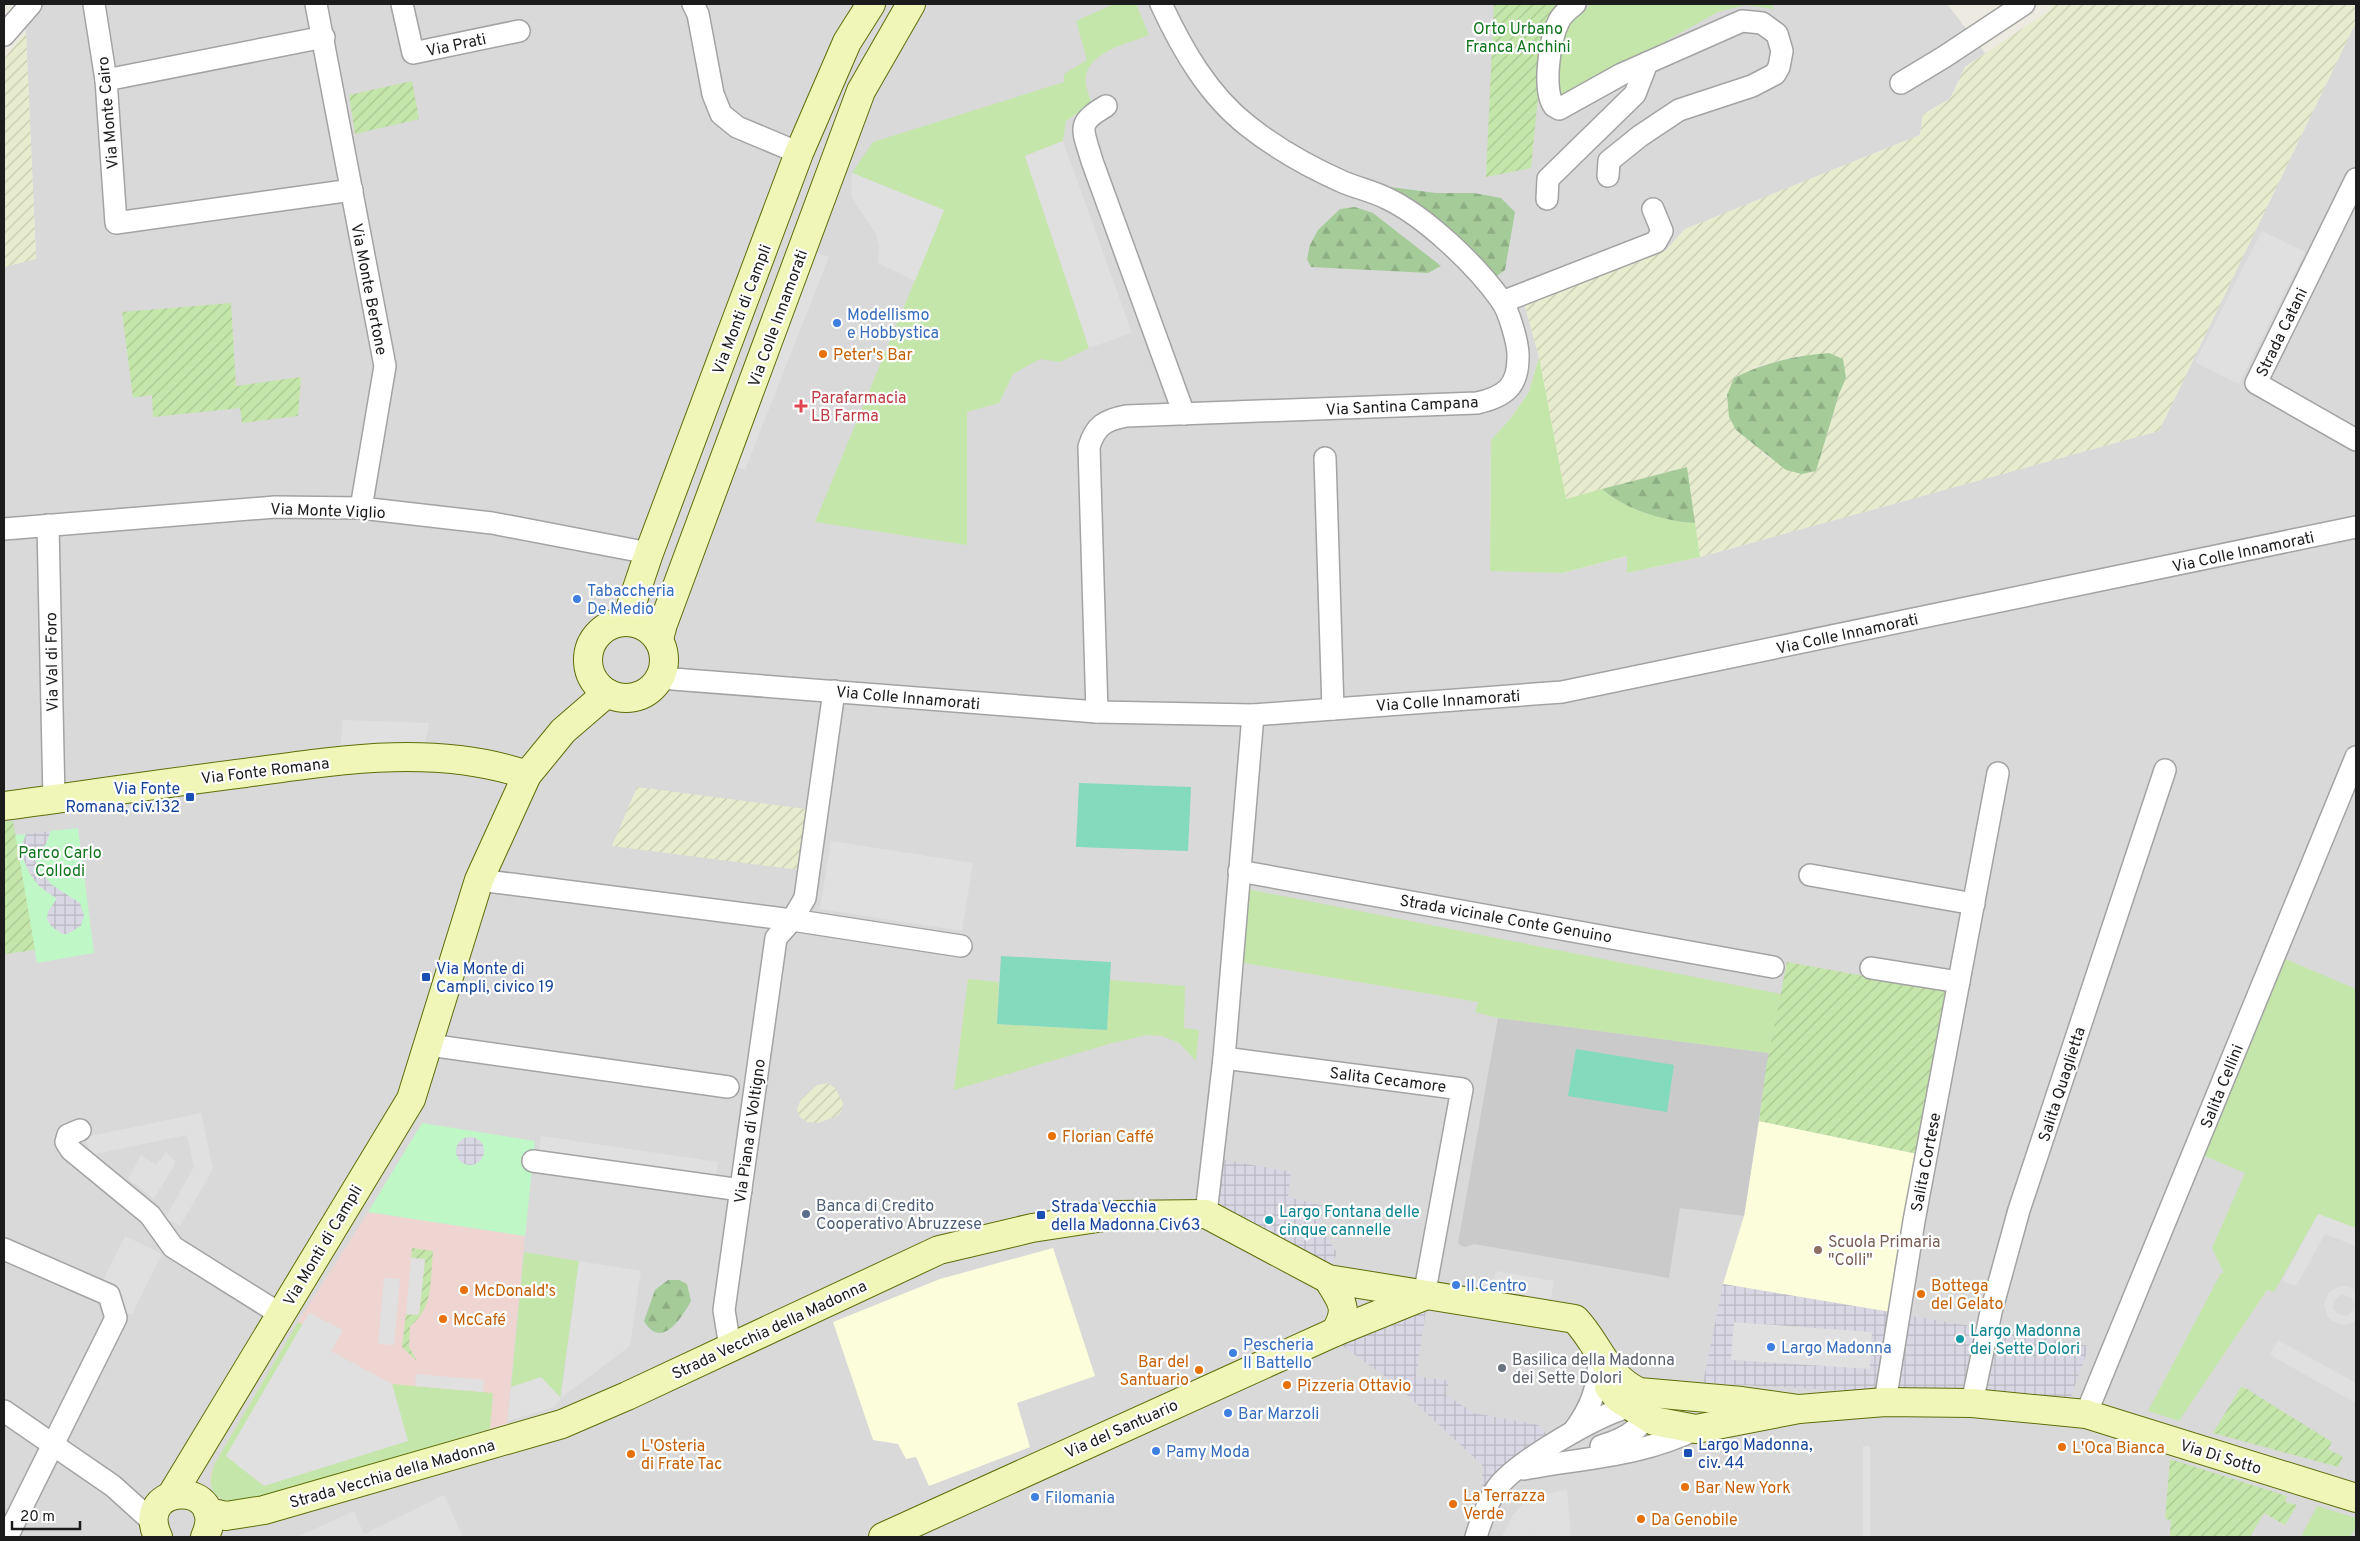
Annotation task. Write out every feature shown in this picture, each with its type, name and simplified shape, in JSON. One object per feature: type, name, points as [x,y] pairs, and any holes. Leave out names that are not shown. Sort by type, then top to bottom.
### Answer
[{"type":"street","points":[[4,35],[31,4]]},
{"type":"street","name":"Via Monte Cairo","points":[[94,4],[106,80],[116,223],[352,190]]},
{"type":"street","name":"Via Monte Bertone","points":[[316,4],[324,37],[385,366],[361,508]]},
{"type":"street","name":"Via Prati","points":[[402,4],[413,53],[519,31]]},
{"type":"street","points":[[692,4],[698,14],[713,94],[721,114],[737,127],[799,154]]},
{"type":"street","name":"Via Monti di Campli","points":[[626,621],[649,553],[799,154],[848,42],[871,4]]},
{"type":"street","name":"Via Santina Campana","points":[[1097,712],[1089,447],[1092,434],[1101,424],[1126,416],[1477,403],[1492,400],[1505,393],[1512,384],[1518,370],[1515,338],[1502,302],[1458,252],[1424,221],[1386,198],[1344,183],[1308,166],[1247,126],[1215,94],[1192,63],[1161,4]]},
{"type":"street","points":[[1575,4],[1560,19],[1554,30],[1548,74],[1549,95],[1554,106],[1559,109],[1622,74],[1736,23],[1749,20],[1762,23],[1778,36],[1782,51],[1775,74],[1766,79],[1679,110],[1640,136],[1609,160],[1608,176]]},
{"type":"street","points":[[1901,83],[2024,4]]},
{"type":"street","name":"Via Colle Innamorati","points":[[659,639],[861,91],[915,6]]},
{"type":"street","points":[[106,80],[324,37]]},
{"type":"street","points":[[1547,199],[1548,179],[1635,94],[1647,62]]},
{"type":"street","points":[[1106,106],[1088,116],[1084,126],[1085,135],[1092,161],[1184,414]]},
{"type":"street","name":"Strada Catani","points":[[2356,179],[2256,383],[2356,440]]},
{"type":"street","points":[[1502,302],[1656,242],[1662,231],[1653,209]]},
{"type":"street","points":[[1325,458],[1332,709]]},
{"type":"street","name":"Via Monte Viglio","points":[[4,529],[275,506],[361,508],[492,522],[649,553]]},
{"type":"street","name":"Via Val di Foro","points":[[48,525],[54,800]]},
{"type":"street","name":"Via Colle Innamorati","points":[[660,678],[1097,712],[1253,715],[1562,692],[2356,527]]},
{"type":"street","points":[[626,621],[645,626],[659,639],[665,659],[660,678],[652,688],[636,697],[618,698],[607,693],[600,689],[591,676],[588,654],[598,633],[611,624],[626,621]]},
{"type":"street","name":"Via Piana di Voltigno","points":[[730,1347],[724,1310],[776,938],[792,920],[805,898],[834,691]]},
{"type":"street","name":"Via Monti di Campli","points":[[173,1519],[206,1441],[280,1314],[411,1099],[479,880],[527,775],[563,731],[607,693]]},
{"type":"street","points":[[1206,1214],[1224,1058],[1253,715]]},
{"type":"street","name":"Via Fonte Romana","points":[[4,806],[281,768],[376,757],[423,757],[483,763],[527,775]]},
{"type":"street","name":"Salita Cellini","points":[[2086,1414],[2356,757]]},
{"type":"street","name":"Salita Quaglietta","points":[[1972,1403],[1991,1312],[2019,1210],[2165,770]]},
{"type":"street","name":"Salita Cortese","points":[[1886,1402],[1914,1221],[1998,774]]},
{"type":"street","name":"Strada vicinale Conte Genuino","points":[[1239,870],[1773,966]]},
{"type":"street","points":[[1810,875],[1974,904]]},
{"type":"street","points":[[479,880],[792,920],[961,946]]},
{"type":"street","points":[[1871,968],[1959,982]]},
{"type":"street","points":[[429,1045],[728,1087]]},
{"type":"street","name":"Salita Cecamore","points":[[1224,1058],[1462,1089],[1424,1296]]},
{"type":"street","points":[[80,1130],[68,1135],[66,1142],[71,1150],[150,1215],[173,1247],[280,1314]]},
{"type":"street","points":[[533,1161],[741,1190]]},
{"type":"street","name":"Strada Vecchia della Madonna","points":[[173,1519],[226,1516],[264,1510],[562,1424],[627,1396],[939,1250],[1032,1228],[1117,1215],[1206,1214],[1328,1279],[1424,1296]]},
{"type":"street","points":[[4,1249],[109,1295],[116,1318],[7,1537]]},
{"type":"street","points":[[1328,1279],[1344,1308],[1342,1320],[1334,1332]]},
{"type":"street","points":[[1424,1296],[1575,1319],[1600,1356],[1639,1406],[1661,1423],[1696,1429]]},
{"type":"street","name":"Via del Santuario","points":[[883,1537],[1334,1332],[1424,1296]]},
{"type":"street","points":[[1570,1436],[1583,1418],[1596,1392],[1600,1356]]},
{"type":"street","points":[[1476,1537],[1487,1504],[1514,1470],[1570,1436],[1619,1410],[1639,1406],[1742,1401],[1799,1409]]},
{"type":"street","points":[[1514,1470],[1660,1445],[1696,1429],[1799,1409],[1886,1402],[1972,1403],[2086,1414]]},
{"type":"street","points":[[1561,1462],[1624,1439],[1634,1432],[1639,1406]]},
{"type":"street","points":[[4,1411],[113,1486],[173,1519]]},
{"type":"street","name":"Via Di Sotto","points":[[2086,1414],[2356,1498]]},
{"type":"shaded area","points":[[16,4],[1947,4],[1985,53],[1965,67],[1950,99],[1923,114],[1920,135],[1685,229],[1666,250],[1525,306],[1539,357],[1529,392],[1511,418],[1491,440],[1490,570],[1562,573],[1628,556],[1627,573],[1700,557],[2159,431],[2356,22],[2356,1537],[4,1537],[4,267],[36,258],[26,32]]},
{"type":"shaded area","points":[[2053,4],[2356,4],[2356,22],[2159,431],[1700,557],[1686,467],[1566,499],[1539,357],[1525,306],[1666,250],[1685,229],[1920,135],[1923,114],[1950,99],[1965,67],[2050,10]],"holes":[[[1802,355],[1846,378],[1839,394],[1816,471],[1767,457],[1758,447],[1736,430],[1754,367]]]},
{"type":"shaded area","points":[[26,32],[36,259],[4,267],[4,59]]},
{"type":"shaded area","points":[[1063,141],[1132,333],[1089,348],[1025,156]]},
{"type":"shaded area","points":[[852,173],[944,210],[915,281],[878,263],[879,248],[876,234],[853,200],[851,193]]},
{"type":"shaded area","points":[[2262,231],[2305,252],[2239,384],[2195,362]]},
{"type":"shaded area","points":[[815,252],[829,257],[745,470],[732,465]]},
{"type":"shaded area","points":[[343,720],[429,723],[424,749],[340,751]]},
{"type":"shaded area","points":[[637,787],[806,809],[800,870],[612,846]]},
{"type":"shaded area","points":[[50,831],[46,844],[37,852],[35,859],[37,867],[52,885],[80,903],[84,915],[81,926],[67,934],[62,934],[51,926],[47,919],[48,912],[57,898],[40,887],[32,877],[24,860],[22,846],[26,834]]},
{"type":"shaded area","points":[[831,841],[973,863],[962,931],[820,909]]},
{"type":"shaded area","points":[[1498,1018],[1769,1053],[1744,1216],[1680,1208],[1669,1278],[1474,1244],[1466,1247],[1461,1246],[1458,1243]]},
{"type":"shaded area","points":[[827,1083],[835,1088],[843,1103],[841,1112],[837,1116],[818,1123],[807,1122],[800,1117],[797,1109],[801,1099],[817,1085]]},
{"type":"shaded area","points":[[201,1113],[213,1169],[180,1226],[165,1218],[194,1167],[187,1135],[90,1155],[86,1137]]},
{"type":"shaded area","name":"Scuola Primaria \"Colli\"","points":[[1759,1121],[1918,1154],[1891,1312],[1723,1284],[1744,1216]]},
{"type":"shaded area","points":[[541,1136],[718,1162],[715,1180],[538,1154]]},
{"type":"shaded area","points":[[470,1137],[480,1141],[484,1151],[480,1161],[470,1165],[460,1161],[456,1151],[460,1141]]},
{"type":"shaded area","points":[[166,1152],[176,1162],[154,1199],[128,1179],[141,1155],[156,1165]]},
{"type":"shaded area","name":"Largo Fontana delle cinque cannelle","points":[[1214,1158],[1291,1172],[1288,1197],[1324,1206],[1320,1226],[1337,1253],[1330,1267],[1206,1214]]},
{"type":"shaded area","name":"McDonald's","points":[[368,1212],[525,1236],[507,1424],[240,1505],[218,1498],[211,1484],[210,1475],[215,1463],[301,1317]]},
{"type":"shaded area","points":[[2318,1214],[2356,1228],[2356,1246],[2325,1234],[2296,1286],[2282,1281]]},
{"type":"shaded area","points":[[125,1236],[162,1254],[132,1315],[124,1311],[122,1294],[101,1284]]},
{"type":"shaded area","points":[[1053,1248],[1095,1376],[1017,1403],[1030,1447],[929,1486],[916,1457],[906,1459],[898,1444],[873,1440],[833,1322],[940,1279]]},
{"type":"shaded area","points":[[411,1258],[425,1259],[419,1315],[406,1314]]},
{"type":"shaded area","points":[[579,1261],[641,1271],[630,1346],[561,1398]]},
{"type":"shaded area","points":[[1496,1271],[1554,1281],[1551,1299],[1492,1289]]},
{"type":"shaded area","points":[[384,1278],[400,1279],[394,1345],[378,1344]]},
{"type":"shaded area","name":"Largo Madonna dei Sette Dolori","points":[[1723,1284],[2089,1346],[2069,1402],[1703,1383]],"holes":[[[1734,1322],[1872,1332],[1870,1369],[1731,1360]]]},
{"type":"shaded area","points":[[2340,1286],[2347,1286],[2356,1290],[2356,1321],[2344,1325],[2332,1321],[2327,1316],[2324,1304],[2329,1292]],"holes":[[[2342,1294],[2352,1298],[2355,1305],[2353,1311],[2347,1316],[2337,1314],[2333,1308],[2334,1300]]]},
{"type":"shaded area","points":[[1427,1304],[1416,1376],[1449,1381],[1446,1395],[1474,1413],[1539,1425],[1546,1434],[1507,1465],[1482,1497],[1482,1465],[1393,1382],[1337,1342]]},
{"type":"shaded area","points":[[309,1313],[343,1330],[331,1351],[392,1384],[408,1441],[264,1486],[226,1456]]},
{"type":"shaded area","points":[[1733,1322],[1872,1332],[1870,1370],[1731,1360]]},
{"type":"shaded area","points":[[2278,1340],[2356,1383],[2356,1403],[2270,1355]]},
{"type":"shaded area","points":[[416,1374],[484,1380],[483,1392],[415,1386]]},
{"type":"shaded area","points":[[541,1377],[561,1398],[554,1407],[508,1421],[511,1387]]},
{"type":"shaded area","points":[[1863,1446],[1870,1446],[1870,1537],[1863,1537]]},
{"type":"shaded area","points":[[1567,1490],[1571,1537],[1536,1537],[1535,1535],[1528,1537],[1502,1537],[1513,1515],[1522,1505],[1538,1495]]},
{"type":"shaded area","points":[[444,1495],[463,1537],[297,1537],[354,1511],[364,1534]]},
{"type":"green space","points":[[1114,4],[1136,4],[1149,35],[1118,46],[1098,57],[1086,74],[1086,85],[1092,104],[1066,121],[1063,141],[1025,156],[1089,348],[1060,362],[1040,359],[1013,374],[999,403],[967,412],[967,545],[815,522],[944,210],[852,173],[873,142],[1064,82],[1064,74],[1087,60],[1076,21]]},
{"type":"green space","name":"Orto Urbano Franca Anchini","points":[[1494,4],[1557,4],[1544,35],[1531,168],[1486,177]]},
{"type":"green space","points":[[1592,4],[1772,4],[1774,9],[1745,5],[1718,12],[1561,99],[1556,69],[1557,47],[1560,37],[1570,20]]},
{"type":"green space","points":[[412,81],[419,119],[355,134],[349,95]]},
{"type":"green space","points":[[1390,187],[1436,193],[1474,193],[1501,198],[1515,212],[1505,270],[1489,282],[1391,197]]},
{"type":"green space","points":[[1355,207],[1373,213],[1441,266],[1428,273],[1311,267],[1307,259],[1310,245],[1318,230],[1340,209]]},
{"type":"green space","points":[[231,303],[236,386],[301,377],[298,416],[242,423],[240,408],[153,417],[152,395],[133,398],[122,312]]},
{"type":"green space","points":[[1829,353],[1843,359],[1846,378],[1839,394],[1816,471],[1802,474],[1786,470],[1736,430],[1729,417],[1727,395],[1734,378],[1746,372],[1780,361]]},
{"type":"green space","points":[[1539,357],[1566,499],[1602,489],[1621,503],[1646,513],[1671,520],[1695,523],[1700,557],[1627,573],[1627,556],[1562,573],[1490,571],[1491,440],[1511,418],[1529,392]]},
{"type":"green space","points":[[1687,467],[1695,523],[1671,520],[1646,513],[1621,503],[1602,489]]},
{"type":"green space","points":[[1079,783],[1191,787],[1188,851],[1076,847]]},
{"type":"green space","points":[[13,821],[35,950],[4,954],[4,822]]},
{"type":"green space","name":"Parco Carlo Collodi","points":[[78,828],[94,953],[37,963],[14,835],[26,834],[22,853],[29,872],[42,888],[58,899],[48,912],[73,933],[55,892],[37,866],[36,858],[38,851],[48,839],[50,831]]},
{"type":"green space","points":[[1242,888],[1781,994],[1769,1053],[1498,1018],[1475,1012],[1478,1002],[1238,962]]},
{"type":"green space","points":[[1001,956],[1111,962],[1107,1030],[997,1024]]},
{"type":"green space","points":[[2283,958],[2356,989],[2356,1228],[2318,1214],[2274,1292],[2267,1290],[2179,1421],[2148,1411],[2221,1273],[2224,1273],[2212,1248],[2245,1173],[2202,1155]]},
{"type":"green space","points":[[1787,962],[1946,991],[1918,1154],[1759,1121],[1766,1068]]},
{"type":"green space","points":[[968,979],[999,982],[997,1024],[1107,1030],[1110,980],[1185,986],[1184,1028],[1199,1030],[1196,1061],[1179,1043],[1162,1036],[1147,1035],[1109,1044],[954,1090]]},
{"type":"green space","points":[[1576,1049],[1674,1065],[1667,1112],[1568,1096]]},
{"type":"green space","points":[[422,1123],[535,1141],[525,1236],[368,1212]]},
{"type":"green space","points":[[412,1248],[433,1251],[431,1282],[427,1302],[418,1319],[410,1326],[409,1347],[417,1361],[402,1347],[406,1314],[419,1315],[425,1260],[411,1258]]},
{"type":"green space","points":[[524,1252],[579,1261],[560,1399],[523,1384],[511,1387]]},
{"type":"green space","points":[[668,1280],[679,1280],[687,1284],[691,1301],[682,1316],[670,1329],[657,1333],[650,1329],[644,1321],[655,1290]]},
{"type":"green space","points":[[298,1322],[303,1325],[227,1456],[407,1441],[392,1384],[493,1393],[490,1429],[240,1505],[218,1497],[211,1487],[215,1463]]},
{"type":"green space","points":[[2241,1387],[2332,1442],[2328,1449],[2343,1457],[2338,1467],[2213,1433]]},
{"type":"green space","points":[[2170,1459],[2287,1496],[2285,1502],[2297,1505],[2285,1525],[2264,1513],[2250,1537],[2170,1537],[2171,1520],[2165,1519]]},
{"type":"green space","points":[[2317,1506],[2356,1518],[2356,1527],[2350,1537],[2307,1537],[2302,1535]]},
{"type":"place","name":"Modellismo e Hobbystica","points":[[837,323]]},
{"type":"place","name":"Peter's Bar","points":[[823,354]]},
{"type":"place","name":"Parafarmacia LB Farma","points":[[801,406]]},
{"type":"place","name":"Tabaccheria De Medio","points":[[577,599]]},
{"type":"place","name":"Via Fonte Romana, civ.132","points":[[190,797]]},
{"type":"place","name":"Via Monte di Campli, civico 19","points":[[426,977]]},
{"type":"place","name":"Florian Caffé","points":[[1052,1136]]},
{"type":"place","name":"Banca di Credito Cooperativo Abruzzese","points":[[806,1214]]},
{"type":"place","name":"Strada Vecchia della Madonna Civ63","points":[[1041,1215]]},
{"type":"place","name":"Largo Fontana delle cinque cannelle","points":[[1269,1220]]},
{"type":"place","name":"Scuola Primaria \"Colli\"","points":[[1818,1250]]},
{"type":"place","name":"Il Centro","points":[[1456,1285]]},
{"type":"place","name":"McDonald's","points":[[464,1290]]},
{"type":"place","name":"Bottega del Gelato","points":[[1921,1294]]},
{"type":"place","name":"McCafé","points":[[443,1319]]},
{"type":"place","name":"Largo Madonna dei Sette Dolori","points":[[1960,1339]]},
{"type":"place","name":"Largo Madonna","points":[[1771,1347]]},
{"type":"place","name":"Pescheria Il Battello","points":[[1233,1353]]},
{"type":"place","name":"Basilica della Madonna dei Sette Dolori","points":[[1502,1368]]},
{"type":"place","name":"Bar del Santuario","points":[[1199,1370]]},
{"type":"place","name":"Pizzeria Ottavio","points":[[1287,1385]]},
{"type":"place","name":"Bar Marzoli","points":[[1228,1413]]},
{"type":"place","name":"L'Oca Bianca","points":[[2062,1447]]},
{"type":"place","name":"Pamy Moda","points":[[1156,1451]]},
{"type":"place","name":"Largo Madonna, civ. 44","points":[[1688,1453]]},
{"type":"place","name":"L'Osteria di Frate Tac","points":[[631,1454]]},
{"type":"place","name":"Bar New York","points":[[1685,1487]]},
{"type":"place","name":"Filomania","points":[[1035,1497]]},
{"type":"place","name":"La Terrazza Verde","points":[[1453,1504]]},
{"type":"place","name":"Da Genobile","points":[[1641,1519]]}]
